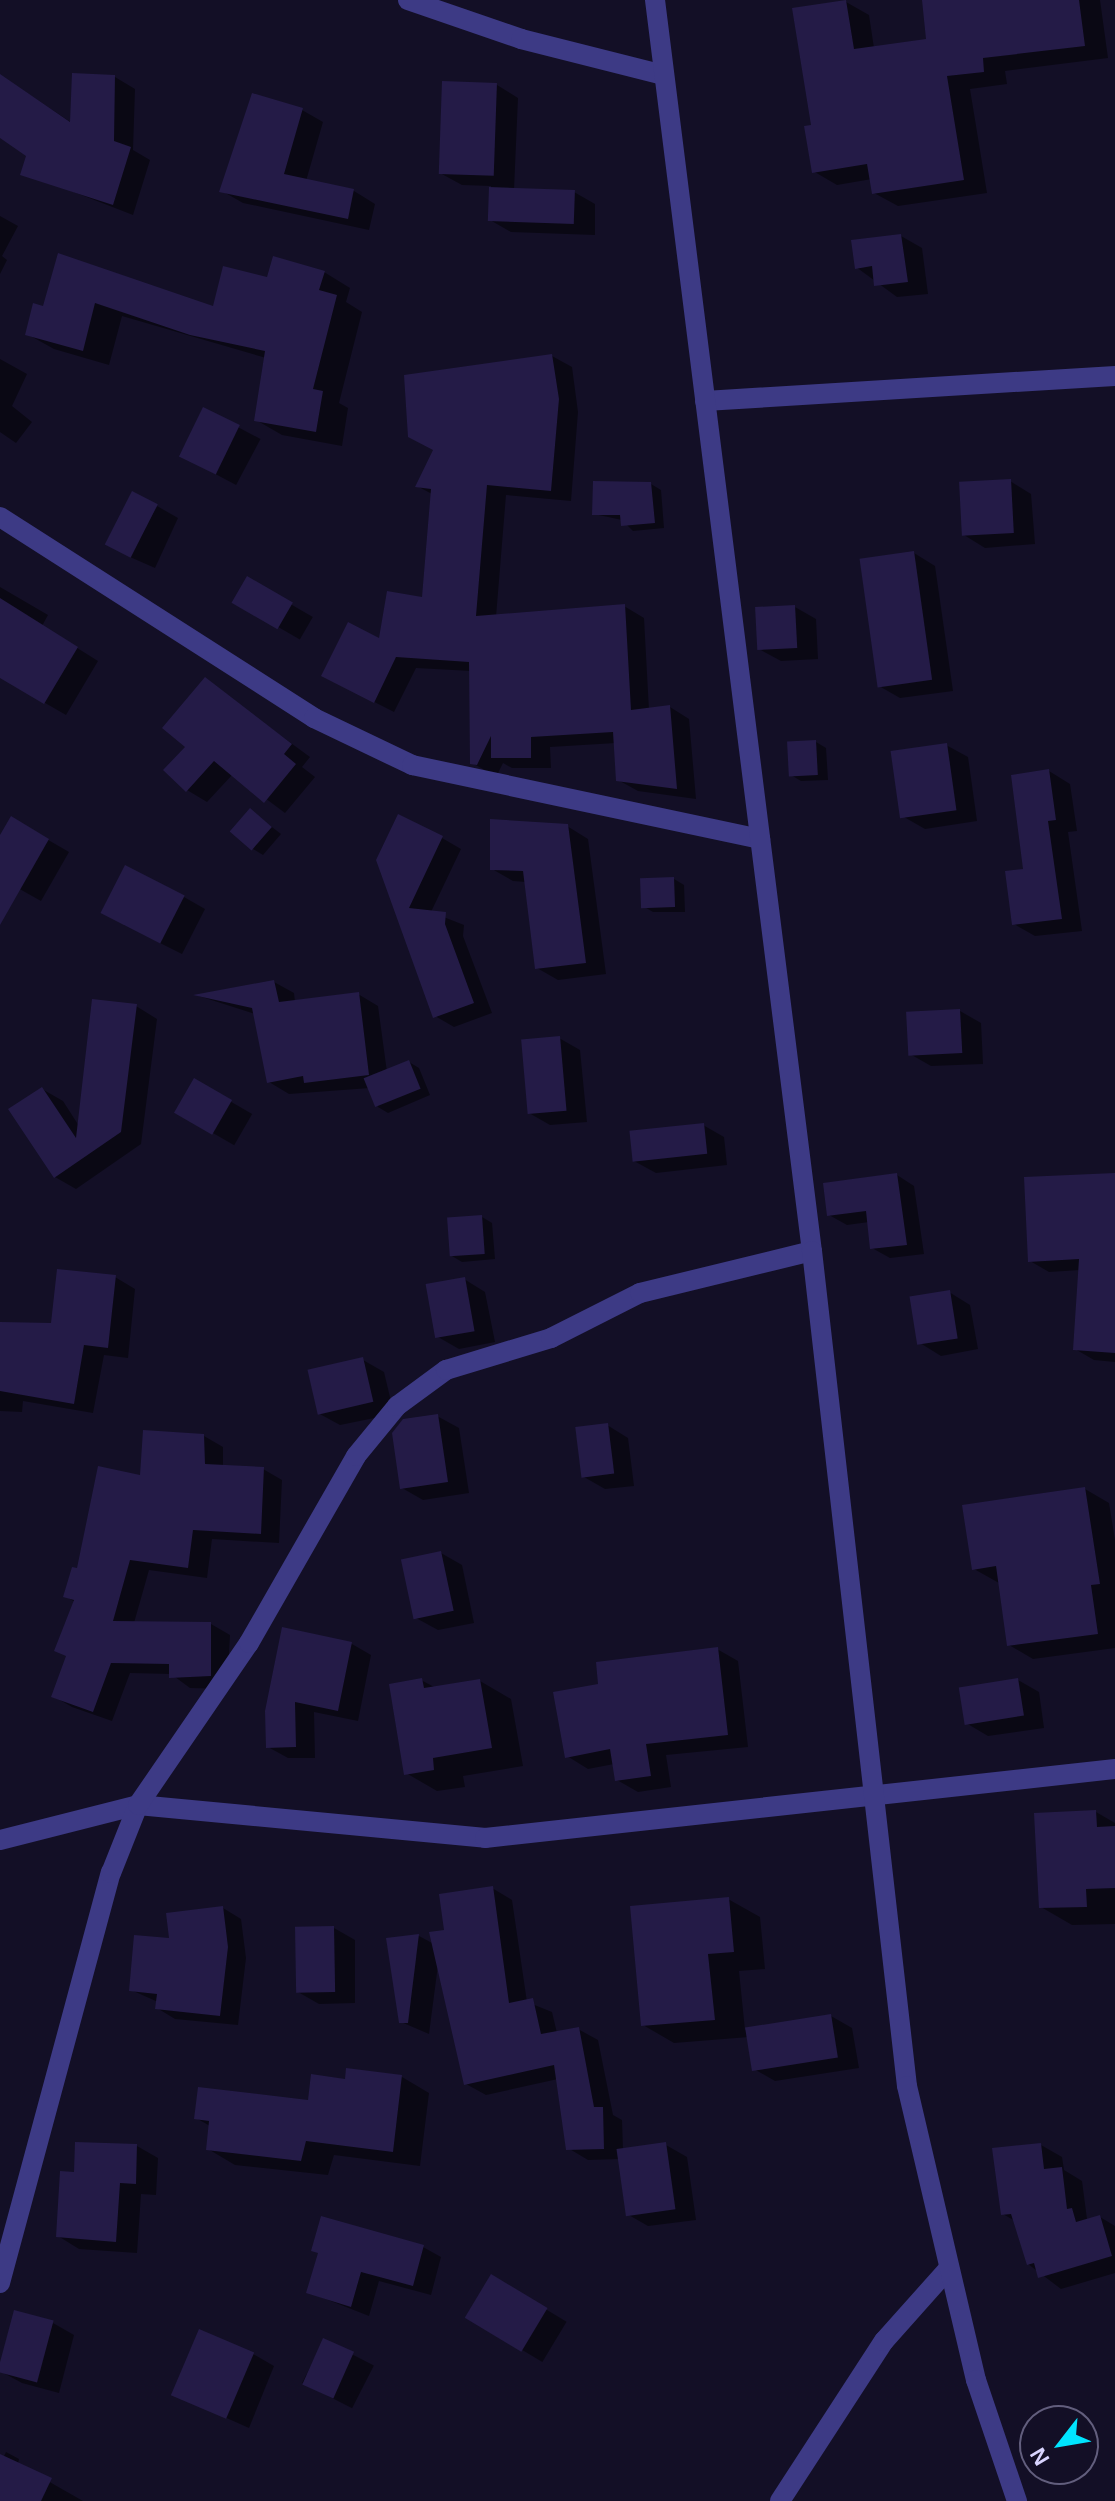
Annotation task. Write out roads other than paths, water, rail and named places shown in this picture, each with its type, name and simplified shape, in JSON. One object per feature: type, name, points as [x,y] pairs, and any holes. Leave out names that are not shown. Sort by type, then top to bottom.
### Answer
[{"type":"street","points":[[408,0],[521,39],[663,75]]},
{"type":"street","points":[[655,0],[812,1251],[877,1795],[907,2086],[976,2380],[1017,2501]]},
{"type":"street","points":[[705,401],[1115,376]]},
{"type":"street","points":[[0,517],[314,718],[412,765],[760,839]]},
{"type":"street","points":[[0,2283],[111,1873],[138,1805],[249,1643],[356,1456],[397,1406],[446,1370],[551,1338],[640,1293],[812,1251]]},
{"type":"street","points":[[0,1840],[138,1805],[485,1838],[1115,1769]]},
{"type":"street","points":[[780,2501],[884,2341],[949,2268]]}]
